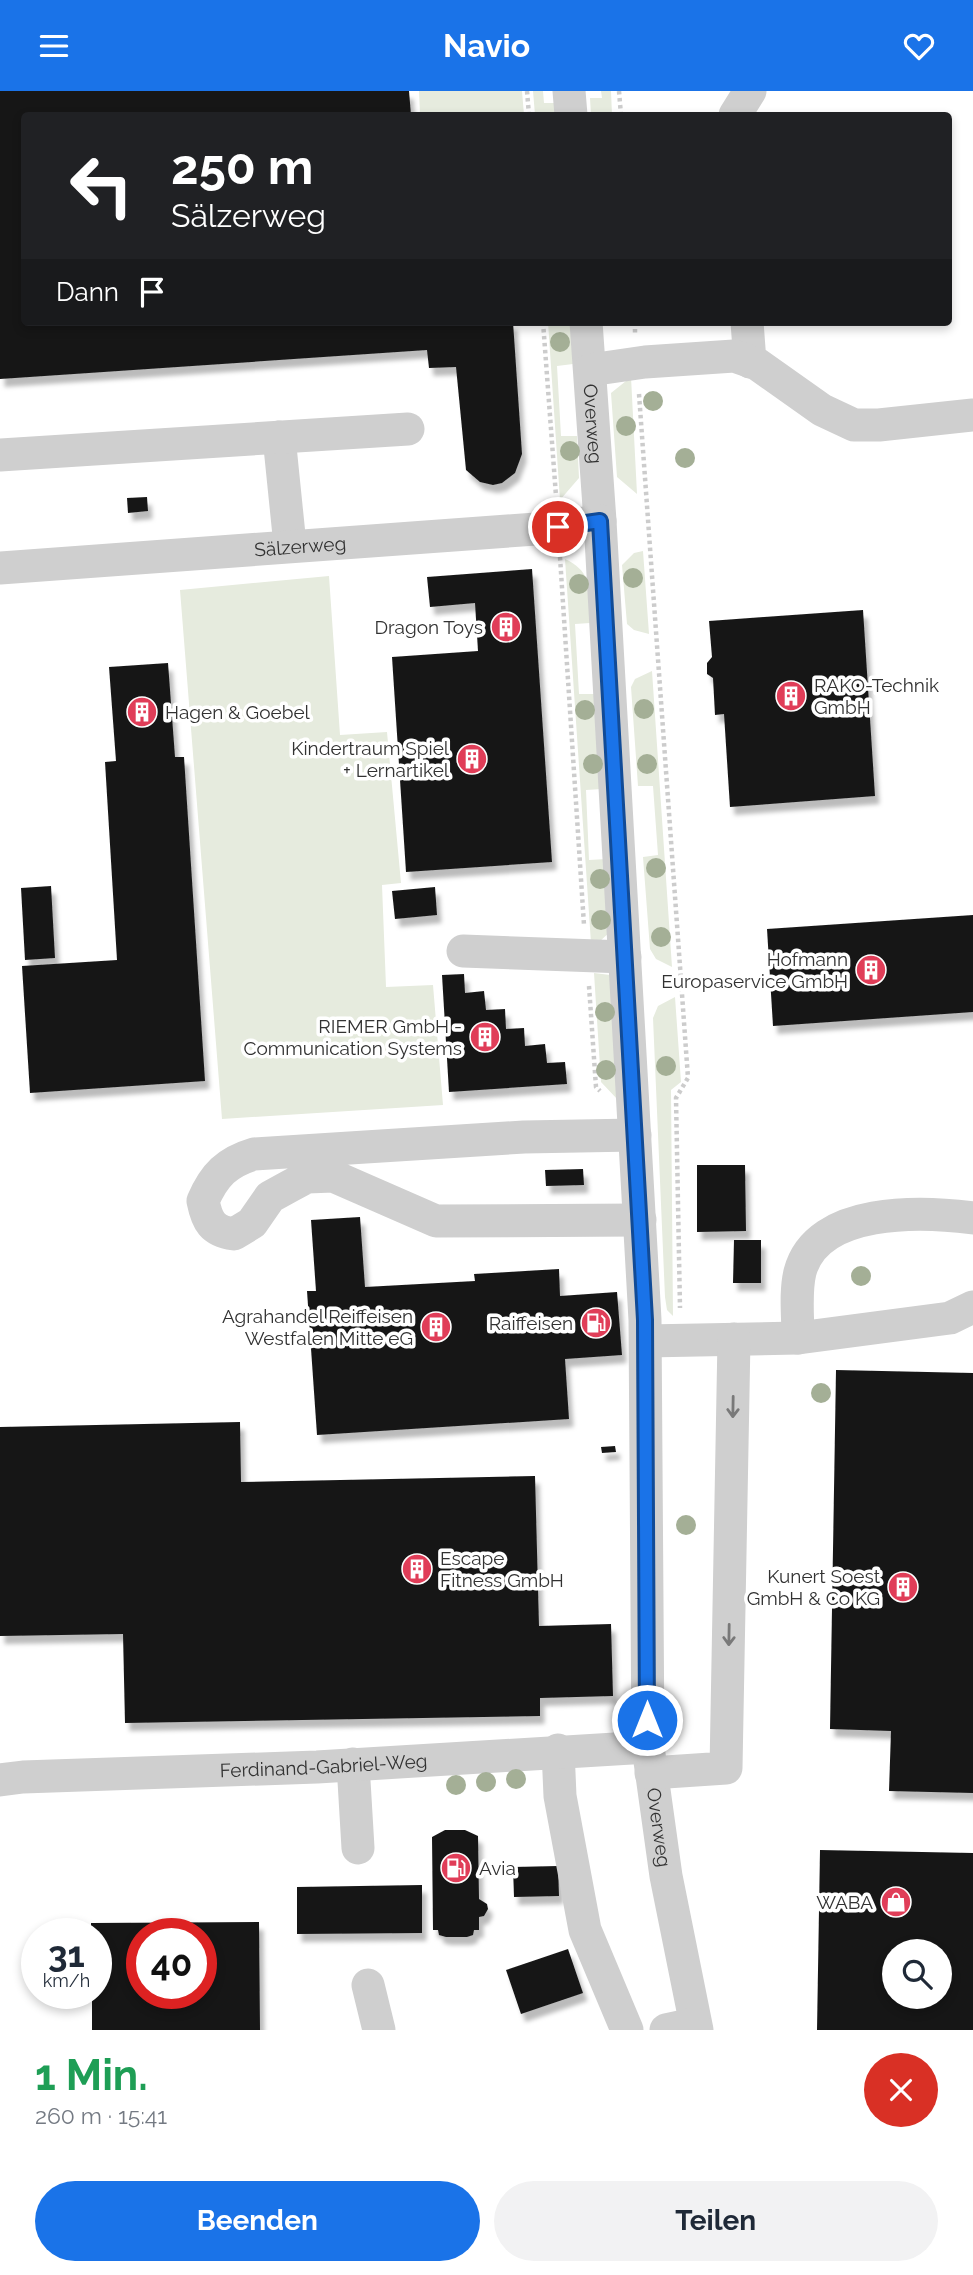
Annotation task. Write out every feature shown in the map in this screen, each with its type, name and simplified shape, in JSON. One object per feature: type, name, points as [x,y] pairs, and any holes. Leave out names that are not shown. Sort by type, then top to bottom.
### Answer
[{"type":"street","points":[[569,91],[571,112]]},
{"type":"street","points":[[737,112],[750,91]]},
{"type":"street","name":"Overweg","points":[[586,326],[600,521],[646,1341],[649,1760],[685,2028]]},
{"type":"street","points":[[747,326],[750,362]]},
{"type":"street","points":[[590,370],[637,363],[734,356],[757,364],[821,410],[854,425],[973,415]]},
{"type":"street","points":[[0,455],[408,429]]},
{"type":"street","points":[[279,437],[290,545]]},
{"type":"street","name":"Sälzerweg","points":[[0,568],[558,527],[600,521]]},
{"type":"street","points":[[463,951],[586,958],[625,957]]},
{"type":"street","points":[[635,1129],[254,1154],[228,1164],[214,1177],[204,1201],[206,1216],[212,1226],[220,1232],[233,1234],[252,1223],[270,1197],[307,1177],[334,1176],[436,1221],[640,1220]]},
{"type":"street","points":[[798,1338],[800,1273],[808,1254],[828,1235],[845,1225],[908,1214],[936,1213],[973,1218]]},
{"type":"street","points":[[646,1341],[798,1338],[950,1318],[973,1307]]},
{"type":"street","name":"Ferdinand-Gabriel-Weg","points":[[0,1780],[353,1764],[558,1750],[726,1769],[734,1339]]},
{"type":"street","points":[[558,1750],[560,1796],[585,1930],[627,2030]]},
{"type":"street","points":[[353,1764],[358,1848]]},
{"type":"street","points":[[368,1985],[379,2030]]},
{"type":"path","points":[[527,91],[529,112]]},
{"type":"path","points":[[619,91],[621,112]]},
{"type":"path","points":[[543,326],[596,1087],[635,1129]]},
{"type":"path","points":[[635,326],[688,1078],[676,1098],[681,1340]]},
{"type":"shaded area","points":[[419,91],[522,91],[524,112],[420,112]]},
{"type":"shaded area","points":[[533,91],[543,91],[544,103],[555,103],[556,112],[535,112]]},
{"type":"shaded area","points":[[601,91],[611,91],[612,112],[591,112],[590,98],[602,98]]},
{"type":"shaded area","points":[[548,326],[570,326],[573,364],[557,366],[561,436],[577,436],[579,478],[560,500]]},
{"type":"shaded area","points":[[631,377],[637,494],[617,477],[611,393]]},
{"type":"shaded area","points":[[643,551],[649,634],[634,630],[627,624],[622,565],[634,553]]},
{"type":"shaded area","points":[[565,559],[586,577],[590,593],[590,623],[575,624],[579,694],[594,694],[602,789],[586,790],[589,860],[606,859],[612,930],[598,943],[591,943]]},
{"type":"shaded area","points":[[329,576],[340,735],[387,732],[401,883],[382,885],[386,987],[433,985],[443,1105],[222,1119],[180,590]]},
{"type":"shaded area","points":[[652,671],[672,967],[656,959],[650,949],[643,857],[658,855],[653,786],[638,786],[631,687],[635,679]]},
{"type":"shaded area","points":[[594,973],[610,975],[618,1100],[601,1082]]},
{"type":"shaded area","points":[[675,997],[681,1082],[671,1090],[673,1316],[667,1310],[665,1297],[653,1018],[658,1006]]},
{"type":"building","points":[[0,91],[409,91],[411,112],[21,112],[21,326],[513,326],[522,454],[515,473],[502,483],[493,485],[480,482],[466,470],[456,367],[429,368],[427,350],[0,379]]},
{"type":"building","points":[[147,497],[148,511],[128,513],[127,498]]},
{"type":"building","name":"Kindertraum Spiel + Lernartikel","points":[[532,569],[552,862],[406,872],[392,657],[478,651],[475,603],[430,607],[427,577]]},
{"type":"building","name":"RAKO-Technik GmbH","points":[[863,610],[875,796],[730,807],[724,714],[715,715],[713,678],[707,674],[707,663],[712,657],[709,621]]},
{"type":"building","points":[[168,663],[175,757],[184,757],[205,1081],[30,1093],[22,966],[117,960],[105,762],[116,761],[109,667]]},
{"type":"building","points":[[51,886],[55,958],[25,960],[21,888]]},
{"type":"building","points":[[435,887],[437,915],[395,919],[392,891]]},
{"type":"building","name":"Hofmann Europaservice GmbH","points":[[973,915],[973,1012],[773,1026],[767,929]]},
{"type":"building","name":"RIEMER GmbH - Communication Systems","points":[[464,974],[465,993],[484,991],[486,1010],[505,1009],[506,1029],[524,1028],[525,1046],[545,1044],[547,1063],[565,1062],[567,1084],[449,1092],[442,975]]},
{"type":"building","points":[[697,1165],[745,1165],[746,1231],[697,1232]]},
{"type":"building","points":[[583,1169],[584,1185],[546,1186],[545,1170]]},
{"type":"building","name":"Agrahandel Reiffeisen Westfalen Mitte eG","points":[[360,1217],[365,1287],[475,1281],[474,1274],[559,1269],[560,1296],[617,1292],[622,1355],[565,1359],[569,1419],[317,1435],[307,1291],[316,1291],[311,1220]]},
{"type":"building","points":[[734,1240],[761,1240],[761,1283],[733,1283]]},
{"type":"building","name":"Kunert Soest GmbH & Co KG","points":[[836,1370],[973,1373],[973,1793],[889,1791],[891,1731],[830,1729]]},
{"type":"building","points":[[240,1422],[241,1482],[535,1476],[539,1626],[611,1624],[613,1696],[540,1698],[540,1716],[125,1723],[123,1634],[0,1636],[0,1427]]},
{"type":"building","points":[[615,1446],[616,1452],[602,1453],[601,1447]]},
{"type":"building","name":"Avia","points":[[445,1830],[465,1830],[478,1836],[479,1899],[487,1904],[488,1909],[484,1916],[479,1917],[479,1930],[474,1930],[473,1935],[467,1937],[446,1937],[439,1935],[438,1930],[433,1930],[432,1837]]},
{"type":"building","name":"WABA","points":[[820,1850],[973,1853],[973,2030],[817,2030]]},
{"type":"building","points":[[558,1866],[559,1896],[514,1897],[513,1867]]},
{"type":"building","points":[[422,1885],[422,1933],[297,1934],[297,1887]]},
{"type":"building","points":[[217,1922],[259,1922],[260,2030],[92,2030],[92,2009],[112,2009],[112,1923],[126,1923],[126,2009],[217,2009]]},
{"type":"building","points":[[568,1949],[583,1993],[521,2014],[506,1970]]},
{"type":"place","name":"Dragon Toys","points":[[506,627]]},
{"type":"place","name":"RAKO-Technik GmbH","points":[[791,696]]},
{"type":"place","name":"Hagen & Goebel","points":[[142,712]]},
{"type":"place","name":"Kindertraum Spiel + Lernartikel","points":[[472,759]]},
{"type":"place","name":"Hofmann Europaservice GmbH","points":[[871,970]]},
{"type":"place","name":"RIEMER GmbH - Communication Systems","points":[[485,1037]]},
{"type":"place","name":"Raiffeisen","points":[[596,1323]]},
{"type":"place","name":"Agrahandel Reiffeisen Westfalen Mitte eG","points":[[436,1327]]},
{"type":"place","name":"Escape Fitness GmbH","points":[[417,1569]]},
{"type":"place","name":"Kunert Soest GmbH & Co KG","points":[[903,1587]]},
{"type":"place","name":"Avia","points":[[456,1868]]},
{"type":"place","name":"WABA","points":[[896,1902]]},
{"type":"route","points":[[558,527],[600,521],[645,1320],[647,1720]]}]
